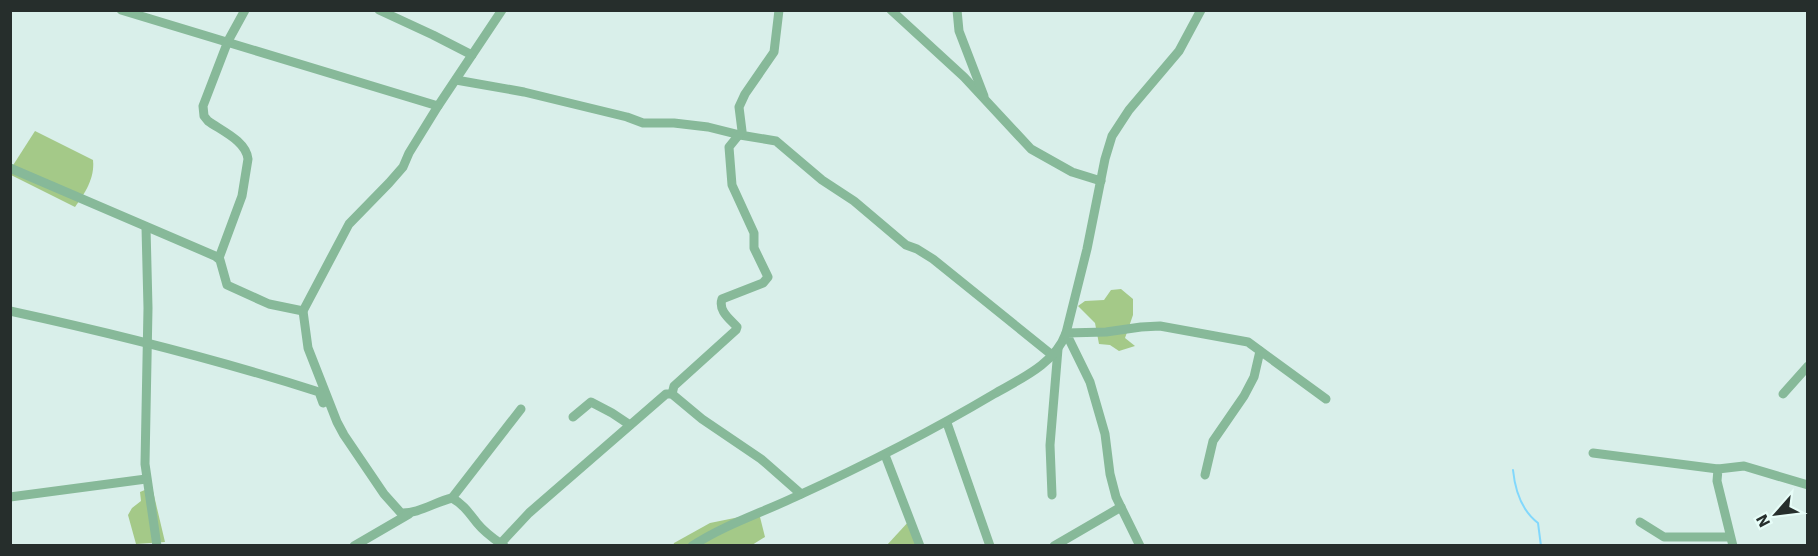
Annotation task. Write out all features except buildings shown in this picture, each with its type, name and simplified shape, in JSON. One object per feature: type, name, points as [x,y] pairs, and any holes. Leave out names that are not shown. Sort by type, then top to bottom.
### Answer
[{"type":"street","points":[[121,10],[438,106]]},
{"type":"street","points":[[245,10],[227,43],[203,106],[203,112],[208,121],[242,145],[248,159],[242,196],[219,258],[227,285],[269,304],[303,311]]},
{"type":"street","points":[[379,10],[472,55]]},
{"type":"street","points":[[409,514],[401,513],[384,494],[337,422],[308,348],[303,311],[349,224],[396,177],[438,106],[502,10]]},
{"type":"street","points":[[672,394],[674,386],[736,330],[737,327],[723,312],[720,304],[722,299],[763,283],[768,277],[754,248],[754,232],[732,185],[729,147],[742,131],[739,107],[745,94],[774,52],[779,10]]},
{"type":"street","points":[[891,10],[964,76],[1031,148],[1072,172],[1101,181]]},
{"type":"street","points":[[957,10],[959,31],[984,99]]},
{"type":"street","points":[[692,546],[947,423],[1023,378],[1055,351],[1066,333],[1087,249],[1108,148],[1129,110],[1179,51],[1202,10]]},
{"type":"street","points":[[456,80],[524,92],[643,123],[692,125],[776,141],[822,180],[854,201],[906,245],[933,259],[1055,351]]},
{"type":"street","points":[[10,168],[219,258]]},
{"type":"street","points":[[146,226],[146,479],[157,546]]},
{"type":"street","points":[[10,311],[119,334],[319,392],[334,432],[347,448],[356,454]]},
{"type":"street","points":[[1066,333],[1106,332],[1160,326],[1248,342],[1326,399]]},
{"type":"street","points":[[1066,333],[1090,382],[1105,434],[1110,474],[1121,507],[1140,546]]},
{"type":"street","points":[[1052,495],[1050,445],[1055,351]]},
{"type":"street","points":[[1205,475],[1213,441],[1254,377],[1260,351]]},
{"type":"street","points":[[1783,394],[1808,366]]},
{"type":"street","points":[[452,498],[465,507],[492,539],[502,544],[529,513],[666,394],[672,394],[702,419],[761,459],[801,494]]},
{"type":"street","points":[[573,417],[591,402],[630,425]]},
{"type":"street","points":[[354,546],[409,514],[430,504],[452,498],[521,409]]},
{"type":"street","points":[[947,423],[990,546]]},
{"type":"street","points":[[1593,453],[1718,469],[1744,466],[1808,485]]},
{"type":"street","points":[[885,454],[920,546]]},
{"type":"street","points":[[1640,522],[1664,537],[1731,541],[1717,481],[1718,469]]},
{"type":"street","points":[[10,497],[146,479]]},
{"type":"street","points":[[1054,546],[1121,507]]},
{"type":"green space","points":[[35,131],[93,160],[91,179],[75,207],[11,175],[10,170]]},
{"type":"green space","points":[[1121,289],[1133,299],[1133,315],[1125,338],[1135,346],[1119,351],[1110,345],[1099,344],[1095,323],[1078,306],[1085,301],[1104,300],[1111,290]]},
{"type":"green space","points":[[152,487],[165,542],[136,544],[128,515],[132,508],[141,501],[140,492]]},
{"type":"green space","points":[[759,513],[765,537],[752,545],[673,546],[674,543],[710,523]]},
{"type":"green space","points":[[910,520],[920,545],[887,545]]},
{"type":"waterway","points":[[1513,470],[1520,499],[1527,512],[1538,523],[1541,546]]}]
